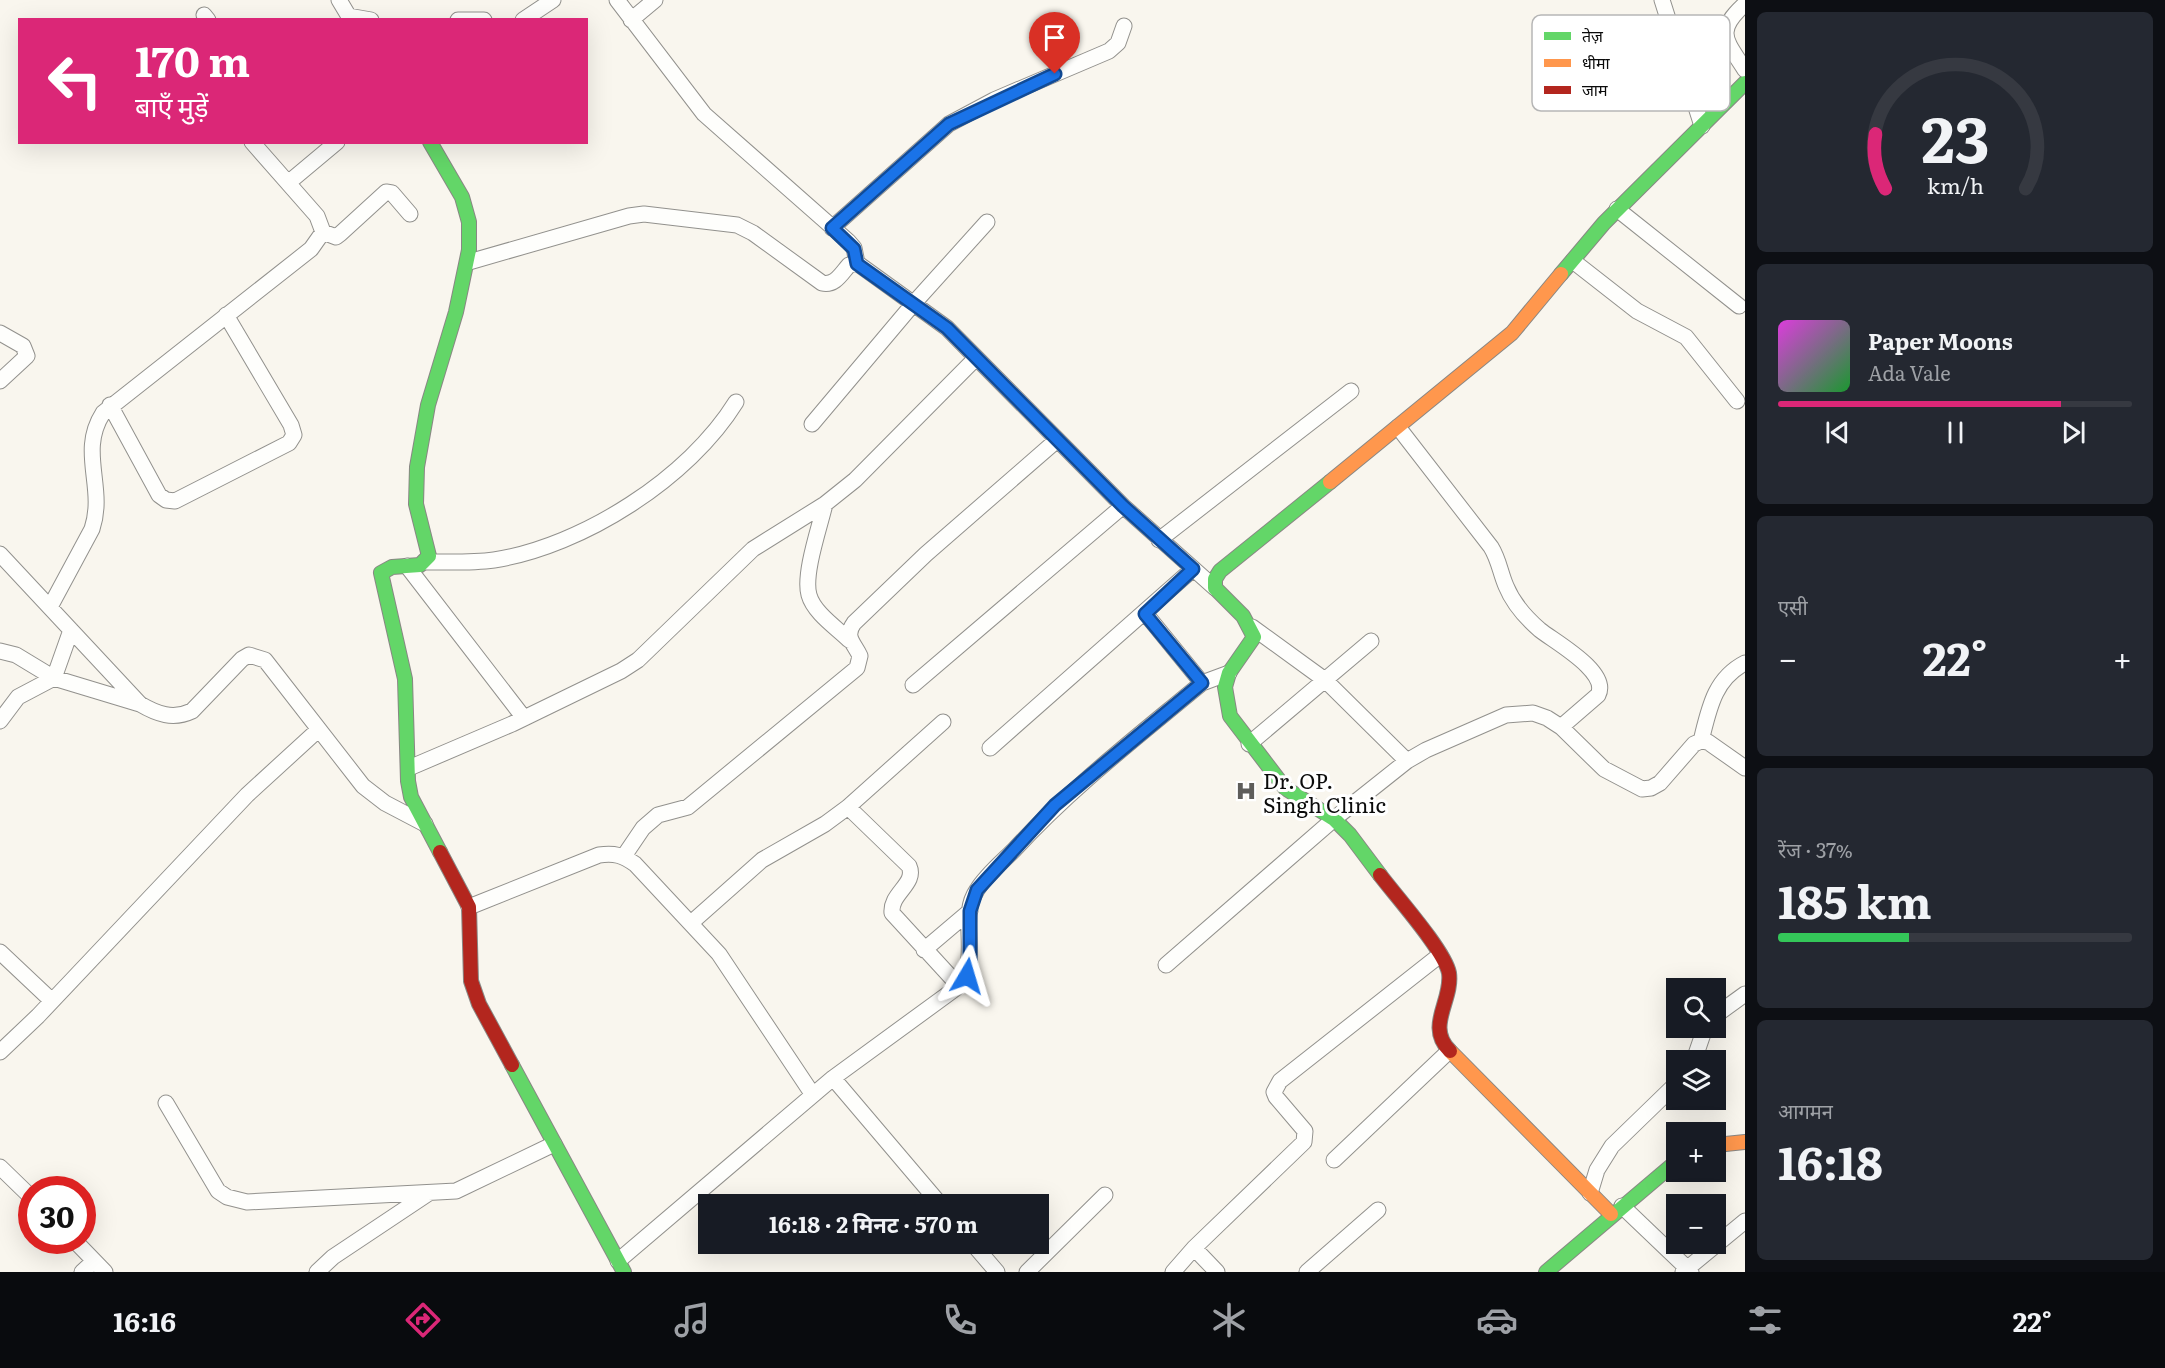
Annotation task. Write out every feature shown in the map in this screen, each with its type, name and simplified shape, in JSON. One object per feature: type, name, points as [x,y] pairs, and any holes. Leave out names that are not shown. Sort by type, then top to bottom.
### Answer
[{"type":"street","points":[[339,0],[350,17]]},
{"type":"street","points":[[526,18],[553,0]]},
{"type":"street","points":[[617,0],[704,114],[854,249],[857,264]]},
{"type":"street","points":[[631,20],[655,0]]},
{"type":"street","points":[[1662,0],[1667,15]]},
{"type":"street","points":[[1730,20],[1745,4]]},
{"type":"street","points":[[832,228],[949,124],[1002,97],[1109,51],[1118,43],[1124,26]]},
{"type":"street","points":[[1730,48],[1745,70]]},
{"type":"street","points":[[1730,98],[1745,83]]},
{"type":"street","points":[[1697,111],[1702,126]]},
{"type":"street","points":[[1215,588],[1215,579],[1220,571],[1512,333],[1617,209],[1717,111]]},
{"type":"street","points":[[254,144],[317,216],[323,232],[336,237],[386,192],[392,193],[411,214]]},
{"type":"street","points":[[288,183],[335,144]]},
{"type":"street","points":[[426,562],[429,550],[416,502],[423,431],[468,262],[469,219],[463,198],[431,144]]},
{"type":"street","points":[[1617,209],[1739,306]]},
{"type":"street","points":[[468,262],[629,216],[644,214],[737,225],[753,233],[822,283],[834,281],[849,265],[857,264],[947,328],[1159,540],[1215,588],[1252,627],[1325,680],[1407,761]]},
{"type":"street","points":[[812,424],[914,303],[987,222]]},
{"type":"street","points":[[50,607],[92,529],[97,515],[98,496],[91,445],[97,422],[110,405],[311,249],[323,232]]},
{"type":"street","points":[[1573,261],[1637,311],[1686,338],[1737,400]]},
{"type":"street","points":[[110,405],[159,495],[166,500],[175,501],[289,443],[294,435],[291,425],[226,315]]},
{"type":"street","points":[[0,333],[22,346],[27,356],[0,381]]},
{"type":"street","points":[[409,768],[524,718],[621,671],[638,660],[753,549],[825,504],[855,480],[976,358]]},
{"type":"street","points":[[1159,540],[1351,391]]},
{"type":"street","points":[[736,402],[722,425],[704,445],[612,517],[562,539],[497,560],[426,562],[420,566],[392,567],[381,573],[405,679],[411,797],[469,907],[474,993],[621,1266],[833,1078],[959,986],[967,976],[970,962],[970,911],[977,890],[1055,805],[1202,683],[1229,673]]},
{"type":"street","points":[[1398,427],[1491,547],[1500,563],[1506,587],[1518,607],[1542,631],[1585,663],[1600,682],[1601,688],[1598,695],[1561,727]]},
{"type":"street","points":[[849,640],[851,628],[926,554],[1057,440]]},
{"type":"street","points":[[624,856],[644,828],[658,814],[688,807],[852,672],[860,662],[860,656],[849,640],[814,606],[809,595],[809,577],[825,504]]},
{"type":"street","points":[[913,685],[1123,506]]},
{"type":"street","points":[[0,554],[140,704]]},
{"type":"street","points":[[407,566],[524,718]]},
{"type":"street","points":[[990,748],[1145,614],[1193,569]]},
{"type":"street","points":[[1145,614],[1202,683]]},
{"type":"street","points":[[1252,627],[1254,637],[1229,673],[1225,687],[1230,716],[1249,744],[1285,788],[1334,819],[1350,835],[1440,955],[1450,972],[1450,983],[1437,1020],[1437,1033],[1449,1052],[1590,1192],[1617,1210],[1687,1271],[1745,1221]]},
{"type":"street","points":[[0,721],[18,697],[54,678],[71,630]]},
{"type":"street","points":[[1249,744],[1371,641]]},
{"type":"street","points":[[0,651],[16,655],[54,678],[140,704],[168,716],[183,715],[192,711],[242,659],[249,655],[257,656],[265,660],[318,730],[374,796],[425,825]]},
{"type":"street","points":[[1701,741],[1718,686],[1725,677],[1745,663]]},
{"type":"street","points":[[1166,965],[1334,819],[1407,761],[1426,750],[1506,715],[1533,713],[1561,727],[1604,769],[1642,789],[1651,788],[1660,783],[1694,744],[1701,741],[1708,742],[1745,768]]},
{"type":"street","points":[[691,923],[762,860],[825,824],[848,807],[943,722]]},
{"type":"street","points":[[0,1052],[52,1001],[247,795],[318,730]]},
{"type":"street","points":[[848,807],[909,866],[910,879],[894,897],[892,913],[959,986]]},
{"type":"street","points":[[469,907],[599,855],[614,853],[624,856],[691,923],[730,969],[813,1095]]},
{"type":"street","points":[[924,950],[970,911]]},
{"type":"street","points":[[0,952],[52,1001]]},
{"type":"street","points":[[1173,1272],[1194,1248],[1304,1142],[1305,1131],[1274,1092],[1280,1081],[1440,955]]},
{"type":"street","points":[[1726,1008],[1745,994]]},
{"type":"street","points":[[1334,1160],[1449,1052]]},
{"type":"street","points":[[833,1078],[932,1194]]},
{"type":"street","points":[[1590,1192],[1597,1170],[1612,1146],[1666,1094]]},
{"type":"street","points":[[166,1103],[218,1191],[237,1201],[260,1202],[464,1189],[554,1144]]},
{"type":"street","points":[[1726,1144],[1745,1142]]},
{"type":"street","points":[[0,1167],[18,1184]]},
{"type":"street","points":[[1546,1272],[1666,1170]]},
{"type":"street","points":[[317,1272],[333,1257],[429,1193]]},
{"type":"street","points":[[1027,1272],[1104,1195]]},
{"type":"street","points":[[1306,1272],[1378,1210]]},
{"type":"street","points":[[1194,1248],[1217,1272]]},
{"type":"street","points":[[88,1254],[105,1272]]},
{"type":"street","points":[[982,1254],[997,1272]]},
{"type":"street","points":[[82,1272],[94,1260]]},
{"type":"traffic: fast","points":[[1730,98],[1745,83]]},
{"type":"traffic: fast","points":[[1561,274],[1604,223],[1717,111]]},
{"type":"traffic: fast","points":[[431,144],[462,197],[469,222],[469,250],[456,312],[428,405],[417,467],[416,504],[429,556],[420,565],[392,567],[381,573],[405,679],[408,781],[411,797],[440,852]]},
{"type":"traffic: fast","points":[[1330,482],[1220,571],[1215,579],[1215,588],[1243,616],[1254,637],[1229,673],[1225,687],[1230,716],[1285,788],[1334,819],[1350,835],[1380,875]]},
{"type":"traffic: fast","points":[[512,1065],[624,1272]]},
{"type":"traffic: fast","points":[[1546,1272],[1666,1170]]},
{"type":"traffic: slow","points":[[1330,482],[1512,333],[1561,274]]},
{"type":"traffic: slow","points":[[1450,1051],[1611,1214]]},
{"type":"traffic: slow","points":[[1726,1144],[1745,1142]]},
{"type":"traffic: jam","points":[[440,852],[469,907],[471,981],[479,1004],[512,1065]]},
{"type":"traffic: jam","points":[[1380,875],[1419,923],[1446,963],[1449,983],[1440,1032],[1443,1042],[1450,1051]]},
{"type":"place","name":"Dr. OP. Singh Clinic","points":[[1246,791]]},
{"type":"route","points":[[967,976],[970,962],[970,911],[972,898],[977,890],[1055,805],[1202,683],[1145,614],[1193,569],[1146,529],[947,328],[882,279],[857,264],[854,249],[832,228],[949,124],[968,113],[1055,74]]}]
